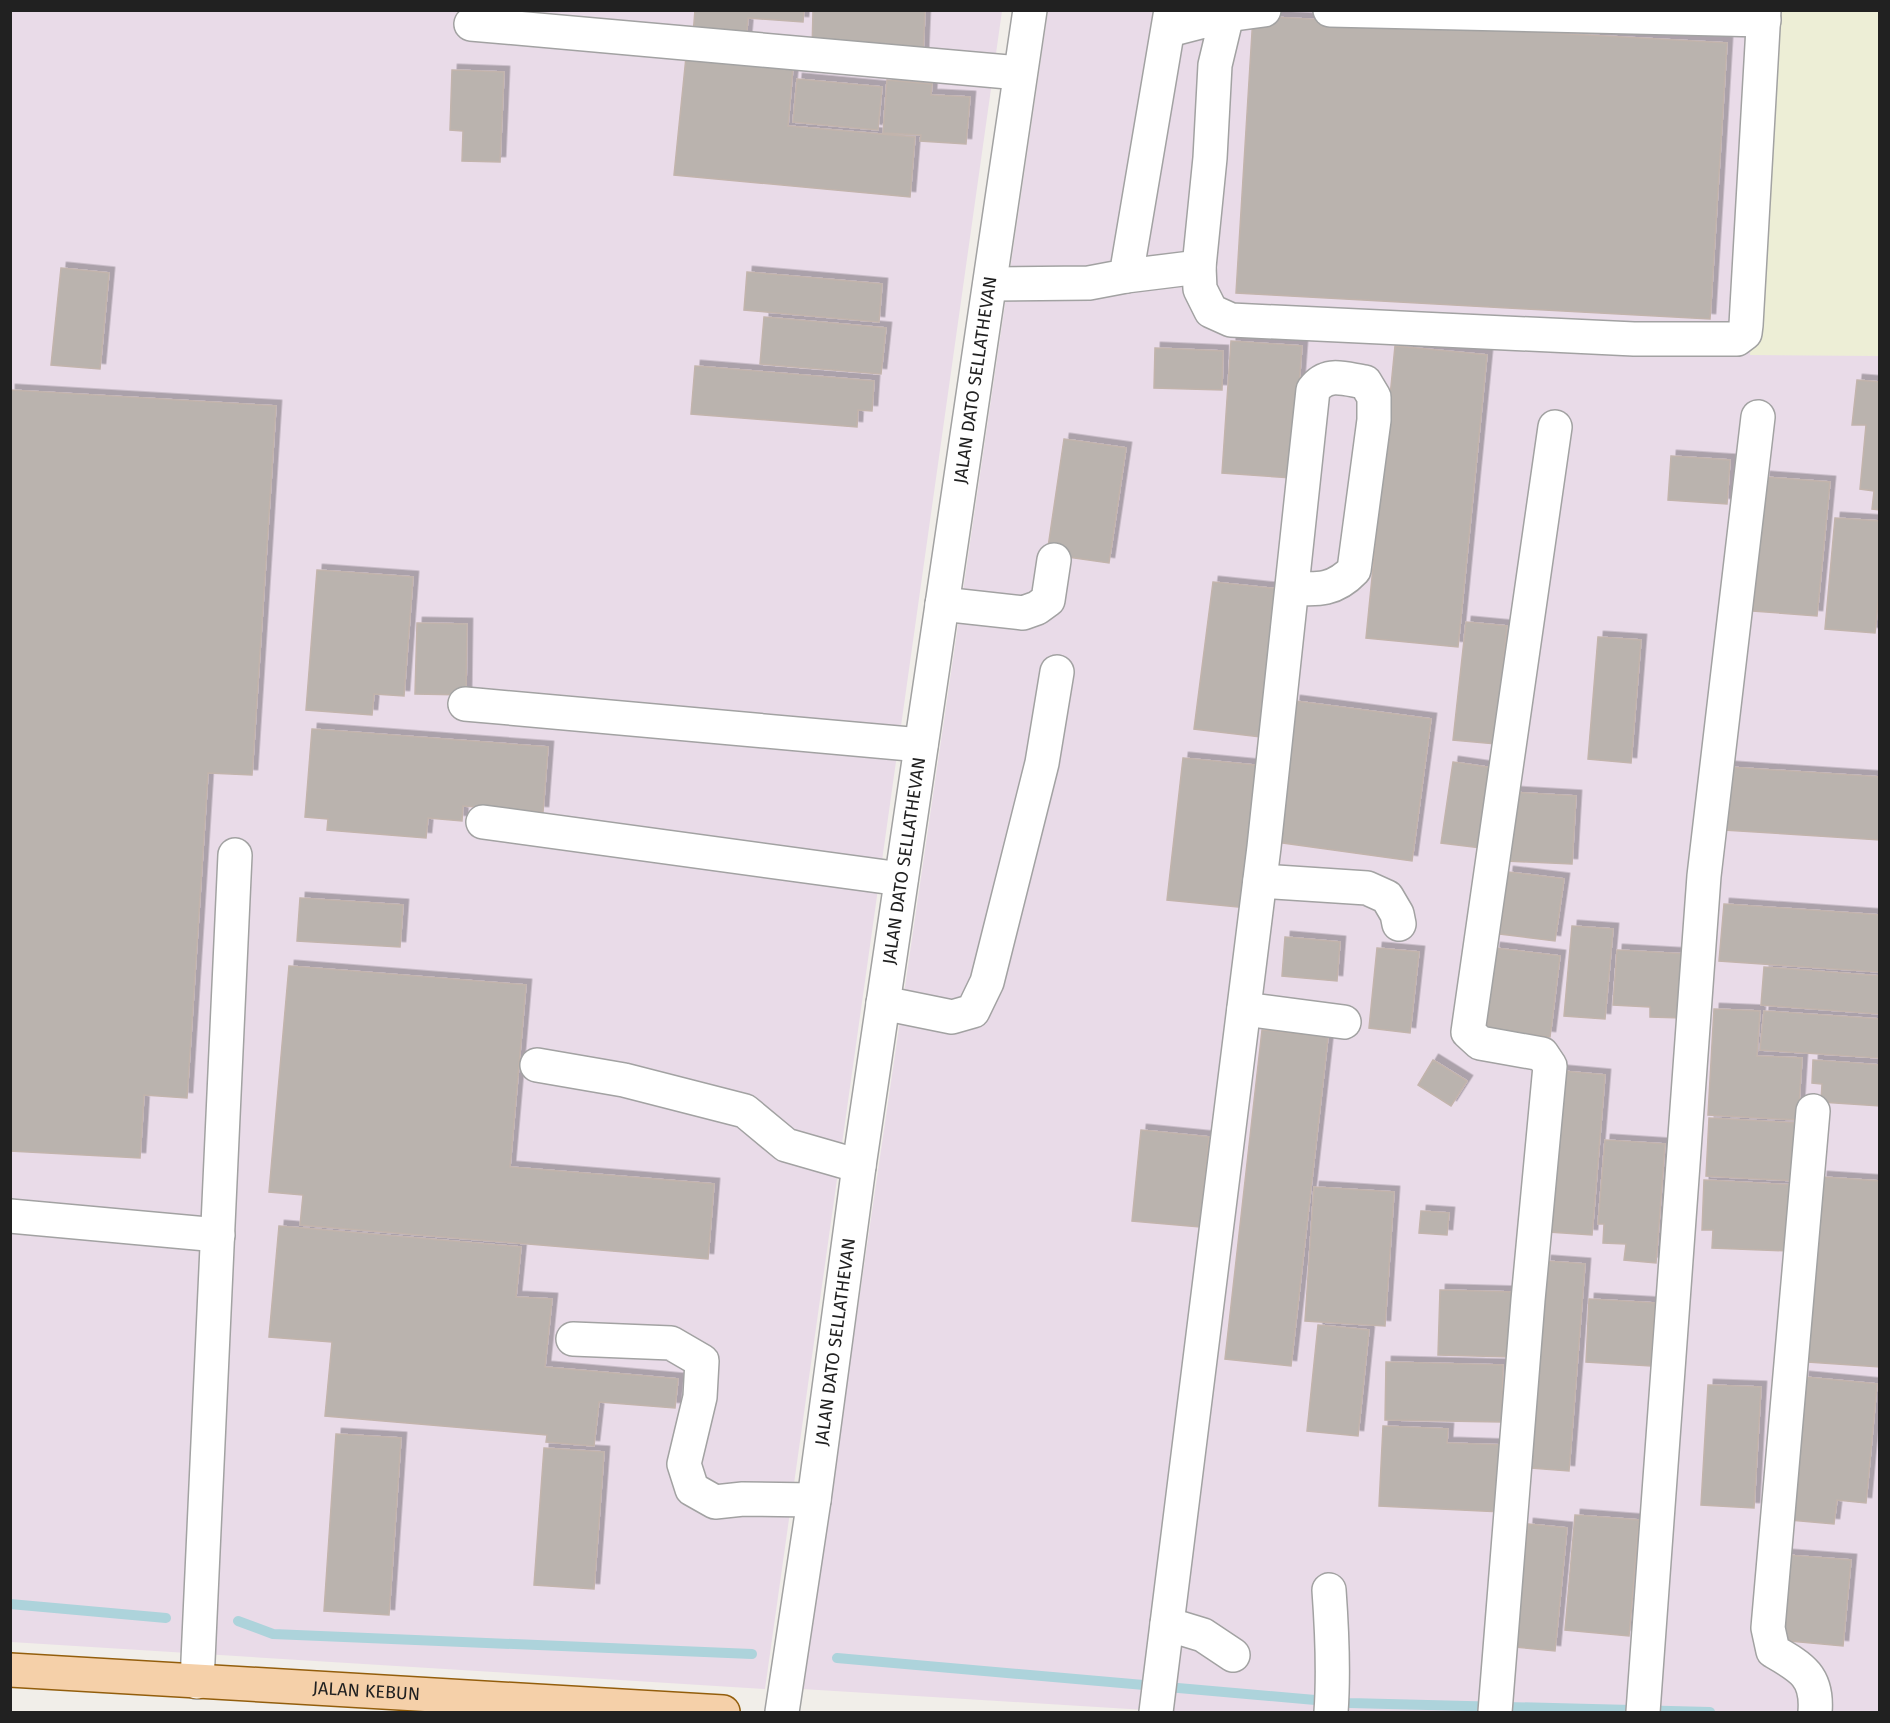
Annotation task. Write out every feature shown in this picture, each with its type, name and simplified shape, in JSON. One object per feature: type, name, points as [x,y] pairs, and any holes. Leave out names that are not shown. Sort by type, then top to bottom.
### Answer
[{"type":"main road","name":"JALAN KEBUN","points":[[10,1670],[723,1713]]},
{"type":"street","name":"JALAN DATO SELLATHEVAN","points":[[782,1713],[883,1003],[874,876],[909,744],[942,604],[1030,10]]},
{"type":"street","points":[[1126,276],[1170,20],[1264,10]]},
{"type":"street","points":[[1227,15],[1215,65],[1210,158],[1199,267],[1200,289],[1211,310],[1231,320],[1634,339],[1737,339],[1745,333],[1764,15],[1330,10]]},
{"type":"street","points":[[471,24],[1020,73]]},
{"type":"street","points":[[990,284],[1089,283],[1199,267]]},
{"type":"street","points":[[1158,1695],[1260,880],[1313,390],[1319,381],[1330,377],[1365,382],[1374,398],[1374,420],[1354,570],[1343,582],[1317,590],[1292,588]]},
{"type":"street","points":[[1644,1697],[1704,876],[1758,417]]},
{"type":"street","points":[[1496,1705],[1528,1300],[1550,1066],[1542,1054],[1480,1043],[1468,1032],[1555,427]]},
{"type":"street","points":[[942,604],[1023,613],[1038,608],[1047,600],[1054,560]]},
{"type":"street","points":[[883,1003],[952,1017],[973,1011],[987,982],[1039,775],[1057,672]]},
{"type":"street","points":[[465,704],[909,744]]},
{"type":"street","points":[[483,822],[874,876]]},
{"type":"street","points":[[197,1682],[235,855]]},
{"type":"street","points":[[1260,880],[1367,888],[1386,897],[1397,914],[1399,924]]},
{"type":"street","points":[[1244,1009],[1344,1022]]},
{"type":"street","points":[[537,1065],[624,1080],[745,1111],[786,1145],[859,1166]]},
{"type":"street","points":[[1813,1111],[1768,1628],[1773,1652],[1801,1667],[1816,1691],[1815,1711]]},
{"type":"street","points":[[10,1216],[218,1235]]},
{"type":"street","points":[[573,1339],[671,1343],[702,1361],[700,1397],[684,1464],[692,1489],[715,1502],[742,1499],[814,1500]]},
{"type":"street","points":[[1329,1590],[1333,1641],[1332,1702]]},
{"type":"street","points":[[1167,1624],[1203,1635],[1233,1656]]},
{"type":"shaded area","points":[[10,11],[1002,11],[765,1689],[11,1642]]},
{"type":"shaded area","points":[[1048,11],[1879,11],[1879,1712],[1178,1712],[802,1689]]},
{"type":"green space","points":[[1769,11],[1879,11],[1879,356],[1750,355]]},
{"type":"building","points":[[695,10],[804,10],[803,22],[748,18],[746,40],[693,35]]},
{"type":"building","points":[[813,10],[925,10],[923,56],[812,52]]},
{"type":"building","points":[[1253,16],[1727,43],[1710,319],[1236,293]]},
{"type":"building","points":[[686,57],[793,67],[788,126],[915,137],[910,197],[674,175]]},
{"type":"building","points":[[452,70],[504,72],[500,162],[462,161],[463,131],[450,130]]},
{"type":"building","points":[[797,79],[882,87],[878,130],[793,122]]},
{"type":"building","points":[[887,80],[932,84],[931,95],[970,97],[966,144],[920,141],[921,135],[883,133]]},
{"type":"building","points":[[61,268],[109,273],[100,369],[51,365]]},
{"type":"building","points":[[747,272],[882,284],[879,322],[744,310]]},
{"type":"building","points":[[764,317],[886,328],[881,374],[760,364]]},
{"type":"building","points":[[1231,341],[1302,346],[1292,478],[1222,473]]},
{"type":"building","points":[[1395,346],[1487,355],[1458,647],[1366,638]]},
{"type":"building","points":[[1155,348],[1223,351],[1222,390],[1154,388]]},
{"type":"building","points":[[695,366],[874,381],[872,411],[858,410],[857,427],[691,414]]},
{"type":"building","points":[[1857,380],[1880,382],[1880,510],[1872,509],[1874,491],[1860,489],[1866,425],[1852,425]]},
{"type":"building","points":[[10,390],[276,406],[252,775],[208,773],[187,1098],[144,1095],[140,1158],[10,1151]]},
{"type":"building","points":[[1064,439],[1126,448],[1109,563],[1047,554]]},
{"type":"building","points":[[1671,456],[1730,460],[1727,504],[1668,500]]},
{"type":"building","points":[[1765,477],[1830,482],[1817,616],[1753,611]]},
{"type":"building","points":[[1835,518],[1880,521],[1880,583],[1875,633],[1825,629]]},
{"type":"building","points":[[317,570],[413,577],[404,696],[374,694],[372,715],[306,710]]},
{"type":"building","points":[[1213,582],[1288,590],[1269,738],[1194,729]]},
{"type":"building","points":[[1466,622],[1507,626],[1496,744],[1453,740]]},
{"type":"building","points":[[417,623],[467,624],[466,695],[415,694]]},
{"type":"building","points":[[1598,637],[1641,640],[1631,763],[1588,759]]},
{"type":"building","points":[[1295,701],[1431,719],[1412,861],[1276,842]]},
{"type":"building","points":[[312,729],[548,747],[543,812],[463,806],[462,821],[428,818],[426,838],[327,830],[328,819],[305,817]]},
{"type":"building","points":[[1183,758],[1264,766],[1248,908],[1167,900]]},
{"type":"building","points":[[1453,762],[1493,768],[1481,848],[1441,843]]},
{"type":"building","points":[[1729,767],[1880,777],[1880,840],[1724,830]]},
{"type":"building","points":[[1510,792],[1576,796],[1572,864],[1506,861]]},
{"type":"building","points":[[1508,872],[1564,879],[1555,941],[1500,934]]},
{"type":"building","points":[[300,898],[403,905],[400,947],[297,941]]},
{"type":"building","points":[[1724,904],[1880,915],[1880,972],[1719,961]]},
{"type":"building","points":[[1572,926],[1613,929],[1605,1019],[1564,1016]]},
{"type":"building","points":[[1285,937],[1340,942],[1337,981],[1282,976]]},
{"type":"building","points":[[1377,948],[1419,952],[1410,1033],[1369,1028]]},
{"type":"building","points":[[1495,948],[1560,956],[1550,1037],[1486,1029]]},
{"type":"building","points":[[1617,950],[1686,954],[1682,1018],[1650,1017],[1650,1007],[1613,1005]]},
{"type":"building","points":[[289,966],[526,985],[510,1167],[714,1184],[708,1259],[300,1225],[303,1195],[269,1192]]},
{"type":"building","points":[[1764,967],[1880,976],[1880,1014],[1761,1005]]},
{"type":"building","points":[[1714,1009],[1760,1011],[1757,1056],[1802,1058],[1798,1120],[1708,1115]]},
{"type":"building","points":[[1764,1011],[1880,1019],[1880,1058],[1760,1050]]},
{"type":"building","points":[[1262,1030],[1328,1037],[1291,1366],[1225,1359]]},
{"type":"building","points":[[1433,1060],[1467,1081],[1451,1106],[1418,1085]]},
{"type":"building","points":[[1813,1060],[1880,1065],[1880,1106],[1821,1102],[1822,1084],[1812,1083]]},
{"type":"building","points":[[1562,1071],[1605,1075],[1592,1235],[1549,1232]]},
{"type":"building","points":[[1709,1118],[1800,1123],[1797,1181],[1706,1176]]},
{"type":"building","points":[[1141,1130],[1209,1137],[1200,1227],[1132,1221]]},
{"type":"building","points":[[1605,1140],[1665,1144],[1656,1263],[1624,1260],[1626,1244],[1603,1243],[1604,1224],[1598,1224]]},
{"type":"building","points":[[1822,1177],[1880,1181],[1880,1367],[1808,1362]]},
{"type":"building","points":[[1704,1180],[1793,1185],[1789,1251],[1712,1248],[1713,1230],[1702,1230]]},
{"type":"building","points":[[1314,1187],[1394,1192],[1385,1326],[1305,1321]]},
{"type":"building","points":[[1421,1211],[1449,1213],[1447,1235],[1419,1233]]},
{"type":"building","points":[[279,1226],[521,1247],[516,1297],[552,1299],[545,1367],[678,1379],[675,1408],[599,1402],[594,1446],[546,1442],[547,1435],[325,1416],[332,1342],[269,1337]]},
{"type":"building","points":[[1546,1261],[1585,1264],[1569,1471],[1531,1468]]},
{"type":"building","points":[[1440,1290],[1514,1292],[1512,1357],[1438,1355]]},
{"type":"building","points":[[1589,1299],[1655,1303],[1651,1366],[1586,1362]]},
{"type":"building","points":[[1318,1325],[1369,1330],[1358,1436],[1307,1431]]},
{"type":"building","points":[[1386,1362],[1503,1365],[1502,1422],[1385,1420]]},
{"type":"building","points":[[1804,1377],[1877,1384],[1866,1503],[1837,1500],[1834,1524],[1790,1520]]},
{"type":"building","points":[[1708,1385],[1761,1387],[1754,1508],[1701,1505]]},
{"type":"building","points":[[1383,1426],[1448,1429],[1447,1443],[1505,1445],[1502,1512],[1379,1506]]},
{"type":"building","points":[[336,1434],[401,1438],[389,1615],[324,1611]]},
{"type":"building","points":[[544,1448],[604,1452],[594,1589],[534,1585]]},
{"type":"building","points":[[1575,1515],[1639,1520],[1629,1636],[1565,1630]]},
{"type":"building","points":[[1528,1524],[1567,1528],[1555,1651],[1515,1647]]},
{"type":"building","points":[[1786,1555],[1851,1560],[1843,1646],[1779,1640]]},
{"type":"waterway","points":[[10,1604],[166,1618]]},
{"type":"waterway","points":[[238,1621],[273,1634],[752,1654]]},
{"type":"waterway","points":[[837,1658],[1349,1703],[1710,1712]]}]
